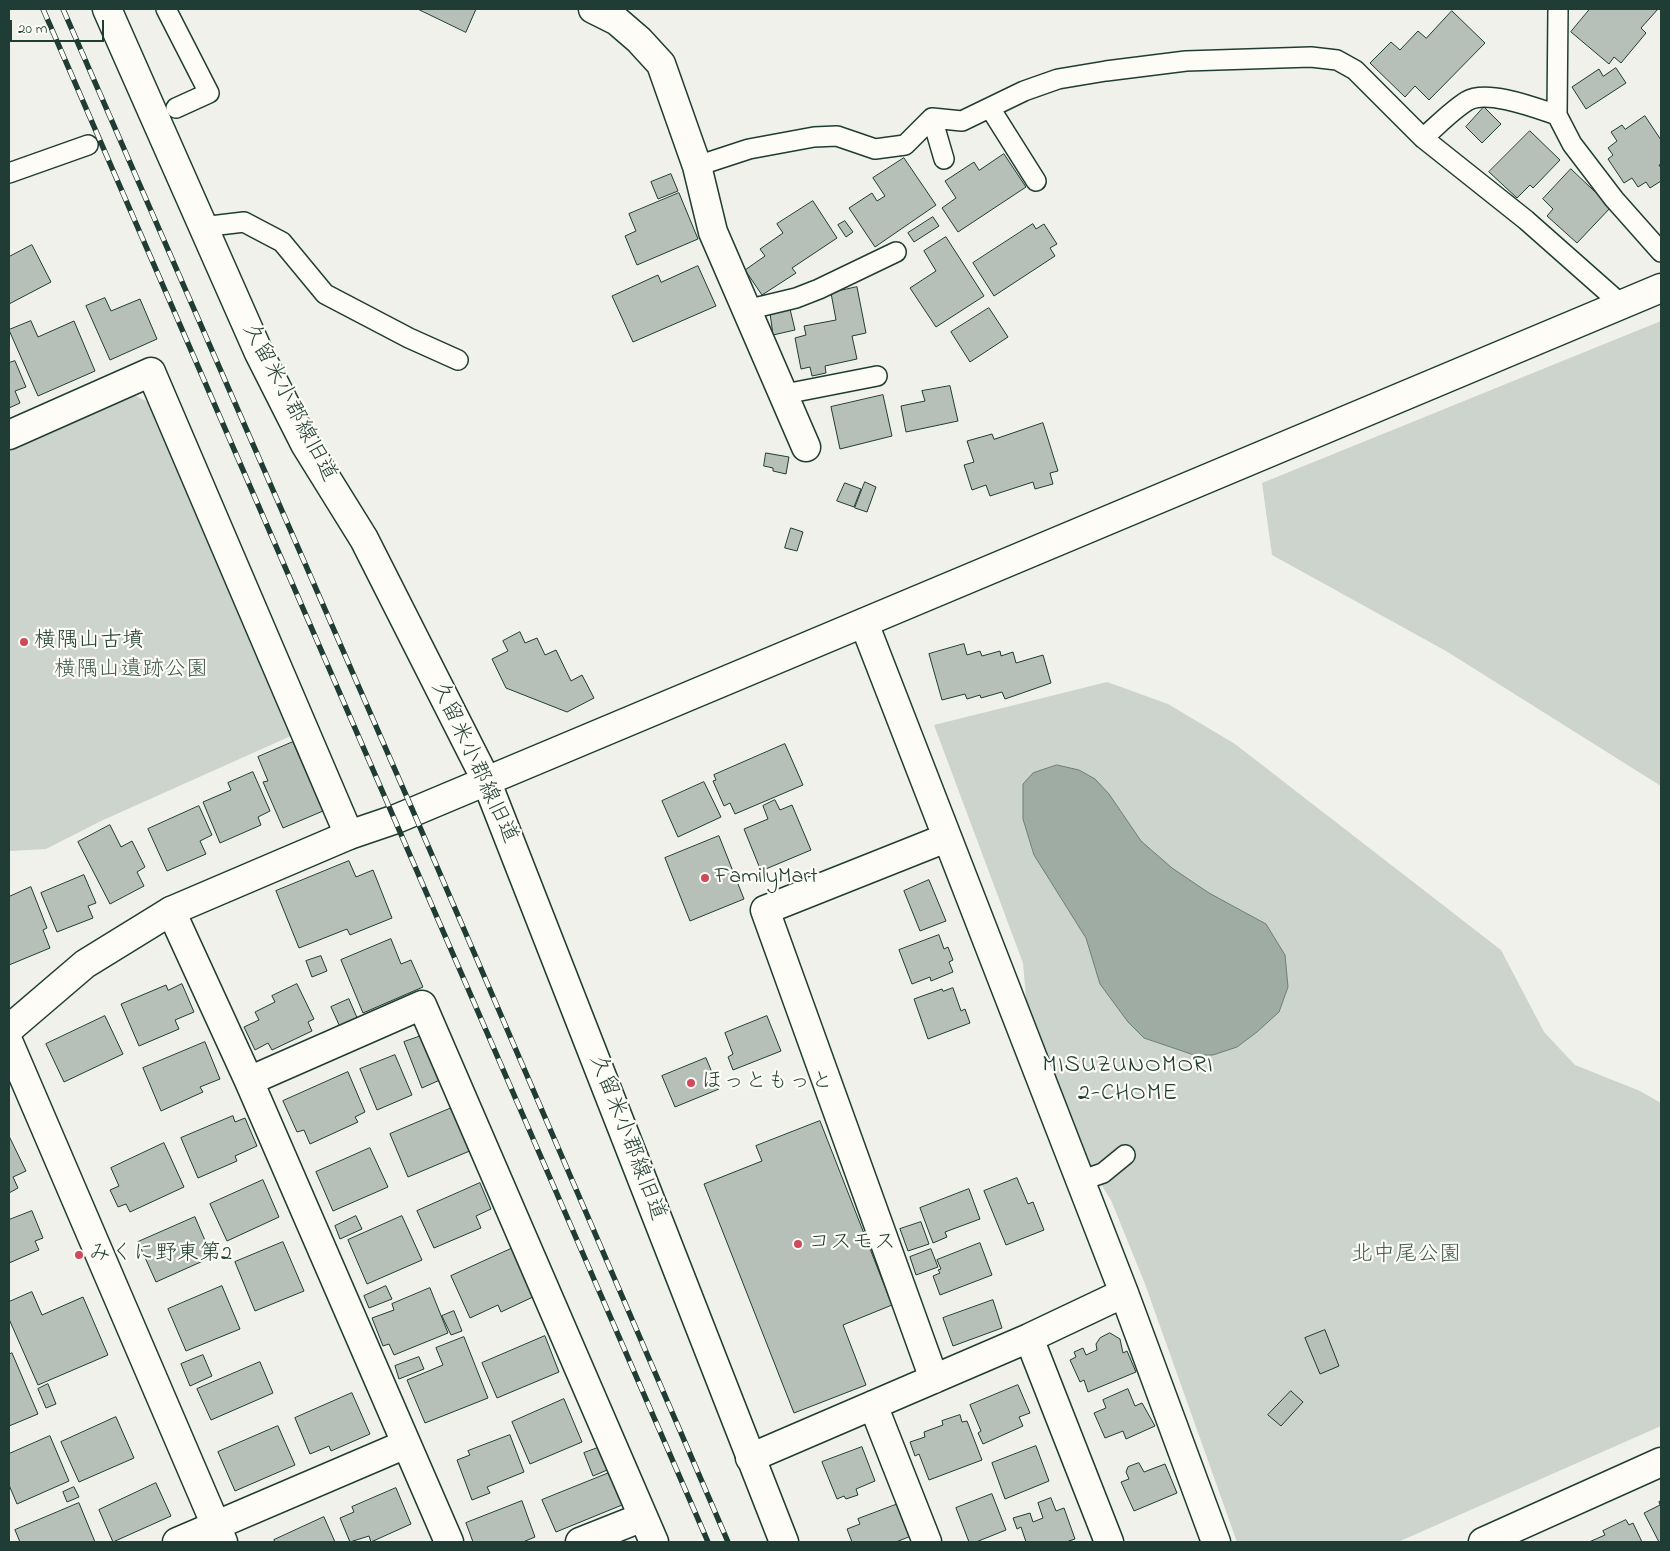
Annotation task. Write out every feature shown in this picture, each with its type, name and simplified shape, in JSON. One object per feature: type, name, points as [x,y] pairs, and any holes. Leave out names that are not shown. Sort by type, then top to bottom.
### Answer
[{"type":"street","name":"久留米小郡線旧道","points":[[107,9],[259,353],[305,444],[364,539],[486,780],[784,1542]]},
{"type":"street","points":[[593,9],[617,21],[639,40],[661,64],[696,166],[712,232],[785,394],[806,447]]},
{"type":"street","points":[[9,1029],[85,964],[171,911],[349,835],[396,819],[1661,288]]},
{"type":"street","points":[[9,435],[151,372],[349,835]]},
{"type":"street","points":[[864,623],[1124,1293],[1216,1542]]},
{"type":"street","points":[[934,1380],[765,910],[946,838]]},
{"type":"street","points":[[171,911],[249,1081],[449,1542]]},
{"type":"street","points":[[249,1081],[422,1005],[654,1542]]},
{"type":"street","points":[[9,1043],[219,1534]]},
{"type":"street","points":[[750,1458],[934,1380],[1124,1293]]},
{"type":"street","points":[[1029,1338],[1109,1542]]},
{"type":"street","points":[[873,1405],[928,1542]]},
{"type":"street","points":[[177,1542],[219,1534],[406,1444]]},
{"type":"street","points":[[1482,1542],[1661,1462]]},
{"type":"street","points":[[580,1542],[643,1517]]},
{"type":"lane","points":[[166,9],[209,93],[176,108]]},
{"type":"lane","points":[[1558,9],[1557,115],[1572,144],[1614,199],[1661,252]]},
{"type":"lane","points":[[932,118],[962,121],[1058,79],[1186,61],[1312,57],[1337,60],[1354,70],[1423,138],[1526,220],[1621,304]]},
{"type":"lane","points":[[1423,138],[1469,100],[1494,98],[1512,100],[1557,115]]},
{"type":"lane","points":[[990,108],[1036,181]]},
{"type":"lane","points":[[696,166],[750,149],[814,137],[837,136],[875,149],[906,145],[932,118]]},
{"type":"lane","points":[[932,118],[944,159]]},
{"type":"lane","points":[[9,173],[88,145]]},
{"type":"lane","points":[[202,227],[244,222],[282,242],[325,294],[409,338],[458,360]]},
{"type":"lane","points":[[746,310],[812,292],[896,252]]},
{"type":"lane","points":[[785,394],[876,376]]},
{"type":"lane","points":[[1080,1181],[1103,1173],[1125,1155]]},
{"type":"green space","points":[[1661,321],[1661,786],[1446,651],[1272,555],[1262,483]]},
{"type":"green space","name":"横隅山遺跡公園","points":[[132,394],[148,402],[293,735],[101,821],[46,849],[9,851],[9,448]]},
{"type":"green space","name":"北中尾公園","points":[[1107,682],[1168,704],[1235,744],[1501,950],[1544,1032],[1575,1065],[1640,1091],[1661,1103],[1661,1426],[1398,1542],[1237,1542],[1145,1284],[1111,1200],[1082,1155],[1027,1009],[1023,963],[934,725]]},
{"type":"shaded area","points":[[1057,765],[1079,770],[1095,779],[1109,794],[1141,841],[1172,868],[1209,893],[1266,924],[1285,955],[1288,987],[1279,1012],[1237,1047],[1213,1055],[1194,1055],[1144,1038],[1128,1022],[1100,984],[1086,938],[1034,855],[1023,819],[1023,784],[1033,773]]},
{"type":"building","points":[[418,9],[476,9],[466,32]]},
{"type":"building","points":[[1590,9],[1658,9],[1641,28],[1646,33],[1621,63],[1614,57],[1609,64],[1571,32]]},
{"type":"building","points":[[1452,11],[1485,43],[1429,100],[1415,86],[1405,97],[1370,63],[1391,42],[1400,50],[1418,31],[1426,38]]},
{"type":"building","points":[[1616,68],[1626,83],[1586,109],[1572,87],[1599,69],[1603,76]]},
{"type":"building","points":[[1484,107],[1501,124],[1482,143],[1466,127]]},
{"type":"building","points":[[1645,116],[1661,140],[1661,164],[1659,165],[1661,168],[1661,181],[1650,188],[1646,182],[1638,187],[1632,178],[1624,183],[1608,159],[1613,155],[1608,148],[1617,141],[1611,132],[1622,125],[1625,129]]},
{"type":"building","points":[[1530,131],[1560,160],[1533,188],[1530,185],[1517,198],[1489,172]]},
{"type":"building","points":[[1004,154],[1026,187],[958,232],[942,208],[956,198],[945,181],[974,162],[979,170]]},
{"type":"building","points":[[904,158],[936,205],[875,247],[849,208],[872,193],[877,201],[885,196],[873,178]]},
{"type":"building","points":[[1571,169],[1611,207],[1577,243],[1547,216],[1553,209],[1543,199]]},
{"type":"building","points":[[671,174],[678,191],[658,199],[651,182]]},
{"type":"building","points":[[679,193],[698,239],[637,265],[625,236],[636,231],[629,214]]},
{"type":"building","points":[[813,201],[837,238],[792,268],[796,273],[762,295],[745,270],[765,256],[760,249],[783,233],[777,224]]},
{"type":"building","points":[[933,217],[939,226],[914,242],[908,233]]},
{"type":"building","points":[[845,221],[853,232],[846,237],[838,225]]},
{"type":"building","points":[[1033,224],[1036,229],[1044,224],[1057,244],[1050,248],[1055,256],[994,296],[973,263]]},
{"type":"building","points":[[946,237],[984,296],[936,327],[910,288],[936,271],[924,251]]},
{"type":"building","points":[[32,245],[51,282],[9,304],[9,257]]},
{"type":"building","points":[[698,266],[716,306],[633,342],[612,296],[658,275],[661,282]]},
{"type":"building","points":[[857,287],[866,333],[852,336],[857,359],[825,366],[826,373],[812,376],[810,367],[801,369],[795,338],[806,335],[804,326],[836,320],[831,293]]},
{"type":"building","points":[[105,298],[111,311],[140,299],[157,339],[110,360],[86,306]]},
{"type":"building","points":[[989,308],[1008,337],[970,362],[951,332]]},
{"type":"building","points":[[790,309],[795,330],[773,335],[770,313]]},
{"type":"building","points":[[31,321],[38,337],[74,321],[95,371],[38,396],[9,330]]},
{"type":"building","points":[[15,361],[26,387],[15,391],[20,403],[9,408],[9,363]]},
{"type":"building","points":[[950,386],[958,421],[906,432],[901,406],[925,401],[922,391]]},
{"type":"building","points":[[883,395],[892,436],[840,449],[831,407]]},
{"type":"building","points":[[1043,423],[1058,471],[1050,473],[1053,484],[1035,489],[1033,482],[990,496],[986,485],[972,490],[964,465],[974,462],[967,441],[992,434],[994,439]]},
{"type":"building","points":[[766,453],[789,457],[786,474],[773,471],[773,468],[764,466]]},
{"type":"building","points":[[865,482],[876,487],[867,512],[855,508]]},
{"type":"building","points":[[845,483],[861,489],[854,507],[837,501]]},
{"type":"building","points":[[791,528],[803,532],[797,551],[785,548]]},
{"type":"building","points":[[520,632],[525,643],[537,638],[545,655],[556,650],[571,681],[582,675],[594,698],[567,712],[506,688],[492,659],[508,651],[503,641]]},
{"type":"building","points":[[964,644],[967,655],[980,651],[982,656],[1000,651],[1001,656],[1013,652],[1016,663],[1043,655],[1051,683],[1005,699],[1002,692],[981,698],[980,695],[967,699],[965,694],[942,700],[929,654]]},
{"type":"building","points":[[293,742],[323,811],[283,828],[263,782],[268,781],[258,757]]},
{"type":"building","points":[[785,744],[803,785],[735,814],[730,803],[724,806],[713,781],[716,780],[714,775]]},
{"type":"building","points":[[253,772],[270,811],[258,817],[261,825],[220,843],[203,802],[231,790],[228,783]]},
{"type":"building","points":[[704,782],[721,817],[678,837],[662,801]]},
{"type":"building","points":[[775,800],[780,810],[792,805],[811,850],[761,871],[744,829],[768,819],[763,806]]},
{"type":"building","points":[[199,806],[212,835],[200,841],[206,854],[167,871],[148,829]]},
{"type":"building","points":[[110,825],[121,847],[132,841],[145,867],[137,872],[144,886],[110,904],[78,842]]},
{"type":"building","name":"FamilyMart","points":[[719,836],[744,899],[690,921],[665,858]]},
{"type":"building","points":[[349,861],[356,877],[373,870],[392,918],[350,935],[347,929],[299,948],[276,891]]},
{"type":"building","points":[[84,875],[96,903],[88,906],[93,918],[57,932],[41,893]]},
{"type":"building","points":[[929,880],[946,921],[920,931],[904,891]]},
{"type":"building","points":[[31,887],[47,928],[43,930],[50,948],[9,965],[9,897]]},
{"type":"building","points":[[939,935],[944,949],[948,947],[953,960],[949,962],[953,972],[931,981],[930,977],[912,984],[899,950]]},
{"type":"building","points":[[391,939],[401,964],[411,960],[423,987],[363,1013],[341,960]]},
{"type":"building","points":[[321,956],[327,971],[312,977],[306,961]]},
{"type":"building","points":[[182,984],[194,1012],[175,1020],[179,1029],[139,1046],[121,1004],[166,985],[168,990]]},
{"type":"building","points":[[297,984],[314,1019],[308,1022],[312,1031],[272,1050],[268,1043],[255,1050],[244,1027],[259,1020],[255,1012],[275,1002],[272,996]]},
{"type":"building","points":[[953,988],[961,1011],[965,1009],[970,1023],[928,1039],[914,999],[942,989],[943,991]]},
{"type":"building","points":[[349,999],[358,1020],[340,1027],[331,1007]]},
{"type":"building","points":[[105,1016],[123,1054],[64,1082],[46,1044]]},
{"type":"building","points":[[767,1016],[781,1051],[733,1070],[728,1057],[733,1054],[725,1033]]},
{"type":"building","points":[[424,1035],[442,1079],[422,1088],[404,1042]]},
{"type":"building","points":[[205,1042],[220,1079],[200,1087],[203,1092],[161,1111],[143,1068]]},
{"type":"building","points":[[395,1055],[412,1095],[377,1110],[360,1069]]},
{"type":"building","name":"ほっともっと","points":[[706,1058],[719,1089],[675,1107],[662,1076]]},
{"type":"building","points":[[348,1072],[365,1112],[355,1117],[358,1122],[310,1144],[304,1130],[297,1132],[283,1101]]},
{"type":"building","points":[[454,1107],[472,1150],[408,1177],[390,1134]]},
{"type":"building","points":[[233,1116],[235,1122],[245,1118],[257,1146],[235,1156],[237,1161],[198,1178],[181,1138]]},
{"type":"building","name":"コスモス","points":[[820,1121],[892,1305],[843,1325],[866,1385],[794,1413],[704,1184],[762,1161],[756,1146]]},
{"type":"building","points":[[9,1136],[26,1171],[13,1177],[18,1188],[9,1193]]},
{"type":"building","points":[[164,1143],[184,1187],[130,1212],[126,1204],[118,1207],[110,1190],[119,1186],[111,1168]]},
{"type":"building","points":[[370,1148],[388,1187],[333,1211],[316,1172]]},
{"type":"building","points":[[1017,1178],[1028,1204],[1033,1202],[1044,1230],[1006,1245],[984,1191]]},
{"type":"building","points":[[263,1180],[279,1217],[227,1241],[210,1204]]},
{"type":"building","points":[[480,1183],[491,1209],[476,1216],[481,1228],[434,1248],[417,1211]]},
{"type":"building","points":[[969,1189],[980,1219],[945,1232],[947,1237],[933,1243],[920,1208]]},
{"type":"building","points":[[32,1211],[43,1238],[35,1241],[39,1250],[9,1263],[9,1220]]},
{"type":"building","points":[[356,1216],[362,1229],[340,1239],[335,1226]]},
{"type":"building","points":[[402,1216],[422,1260],[367,1284],[348,1240]]},
{"type":"building","points":[[195,1217],[212,1257],[156,1282],[138,1242]]},
{"type":"building","points":[[921,1222],[929,1244],[908,1251],[900,1229]]},
{"type":"building","points":[[283,1242],[304,1291],[255,1311],[235,1262]]},
{"type":"building","points":[[980,1243],[992,1275],[940,1295],[933,1276],[940,1273],[938,1270],[941,1269],[937,1260]]},
{"type":"building","points":[[513,1248],[535,1296],[501,1312],[498,1305],[470,1318],[451,1276]]},
{"type":"building","points":[[931,1249],[938,1267],[916,1275],[910,1257]]},
{"type":"building","points":[[222,1286],[240,1329],[186,1351],[168,1309]]},
{"type":"building","points":[[386,1286],[392,1299],[369,1308],[364,1296]]},
{"type":"building","points":[[430,1288],[448,1333],[394,1355],[389,1344],[383,1346],[372,1318],[394,1310],[392,1304]]},
{"type":"building","points":[[32,1292],[42,1315],[83,1297],[108,1355],[38,1385],[9,1319],[9,1302]]},
{"type":"building","points":[[993,1300],[1002,1328],[953,1346],[943,1318]]},
{"type":"building","points":[[454,1311],[462,1331],[451,1335],[442,1316]]},
{"type":"building","points":[[1325,1330],[1339,1366],[1320,1374],[1305,1338]]},
{"type":"building","points":[[1110,1333],[1120,1339],[1123,1353],[1127,1351],[1136,1372],[1088,1392],[1084,1380],[1080,1382],[1070,1360],[1076,1357],[1074,1352],[1083,1348],[1086,1355],[1097,1350],[1096,1344],[1100,1338]]},
{"type":"building","points":[[545,1336],[559,1372],[497,1398],[482,1363]]},
{"type":"building","points":[[464,1337],[488,1398],[425,1423],[407,1380],[443,1365],[436,1348]]},
{"type":"building","points":[[12,1353],[38,1414],[9,1426],[9,1355]]},
{"type":"building","points":[[203,1355],[212,1376],[190,1386],[181,1364]]},
{"type":"building","points":[[419,1357],[424,1369],[399,1379],[395,1366]]},
{"type":"building","points":[[260,1362],[273,1393],[211,1420],[197,1389]]},
{"type":"building","points":[[48,1384],[56,1404],[46,1408],[38,1389]]},
{"type":"building","points":[[1018,1385],[1030,1413],[1019,1417],[1023,1426],[983,1444],[978,1433],[981,1431],[970,1405]]},
{"type":"building","points":[[1128,1389],[1135,1406],[1142,1403],[1155,1426],[1126,1439],[1123,1431],[1105,1438],[1094,1413],[1106,1408],[1103,1400]]},
{"type":"building","points":[[1291,1391],[1303,1402],[1281,1426],[1268,1415]]},
{"type":"building","points":[[352,1393],[370,1434],[331,1451],[329,1446],[310,1454],[295,1418]]},
{"type":"building","points":[[564,1399],[582,1442],[530,1464],[512,1422]]},
{"type":"building","points":[[960,1415],[962,1422],[967,1421],[982,1460],[929,1480],[919,1454],[915,1456],[910,1442],[925,1437],[924,1432],[943,1425],[942,1421]]},
{"type":"building","points":[[116,1417],[134,1458],[79,1482],[61,1442]]},
{"type":"building","points":[[278,1426],[295,1465],[235,1491],[218,1452]]},
{"type":"building","points":[[510,1435],[524,1472],[487,1487],[490,1493],[472,1500],[457,1460],[470,1455],[468,1451]]},
{"type":"building","points":[[50,1436],[69,1481],[17,1504],[9,1485],[9,1454]]},
{"type":"building","points":[[603,1446],[612,1468],[593,1476],[584,1453]]},
{"type":"building","points":[[1036,1446],[1049,1481],[1005,1499],[992,1463]]},
{"type":"building","points":[[862,1447],[875,1481],[856,1489],[858,1495],[846,1499],[844,1496],[837,1499],[822,1462]]},
{"type":"building","points":[[1139,1463],[1144,1472],[1165,1464],[1177,1493],[1134,1511],[1121,1482],[1129,1479],[1126,1472],[1128,1467]]},
{"type":"building","points":[[609,1473],[622,1505],[556,1532],[542,1500]]},
{"type":"building","points":[[156,1483],[171,1516],[113,1542],[99,1510]]},
{"type":"building","points":[[74,1487],[79,1497],[67,1502],[63,1492]]},
{"type":"building","points":[[396,1488],[411,1524],[371,1542],[369,1536],[350,1542],[340,1518],[354,1512],[352,1507]]},
{"type":"building","points":[[992,1494],[1006,1530],[976,1542],[969,1542],[956,1508]]},
{"type":"building","points":[[1051,1498],[1056,1511],[1064,1508],[1075,1539],[1066,1542],[1026,1542],[1021,1527],[1017,1529],[1013,1518],[1030,1513],[1033,1522],[1043,1518],[1038,1503]]},
{"type":"building","points":[[522,1501],[535,1537],[523,1542],[473,1542],[466,1523]]},
{"type":"building","points":[[1661,1501],[1661,1542],[1659,1542],[1644,1513],[1660,1505],[1659,1502]]},
{"type":"building","points":[[79,1503],[95,1542],[20,1542],[15,1530]]},
{"type":"building","points":[[898,1504],[911,1536],[896,1542],[852,1542],[847,1529],[860,1524],[858,1519]]},
{"type":"building","points":[[324,1517],[335,1542],[275,1542],[274,1540]]},
{"type":"building","points":[[1626,1520],[1629,1525],[1633,1523],[1642,1542],[1589,1542],[1605,1535],[1603,1531]]},
{"type":"railway","points":[[43,9],[708,1542]]},
{"type":"railway","points":[[63,9],[413,811],[728,1542]]},
{"type":"place","name":"横隅山古墳","points":[[24,642]]},
{"type":"place","name":"FamilyMart","points":[[705,878]]},
{"type":"place","name":"ほっともっと","points":[[691,1083]]},
{"type":"place","name":"コスモス","points":[[798,1244]]},
{"type":"place","name":"みくに野東第2","points":[[79,1255]]},
{"type":"district","name":"MISUZUNOMORI 2-CHOME","points":[[1128,1081]]}]
